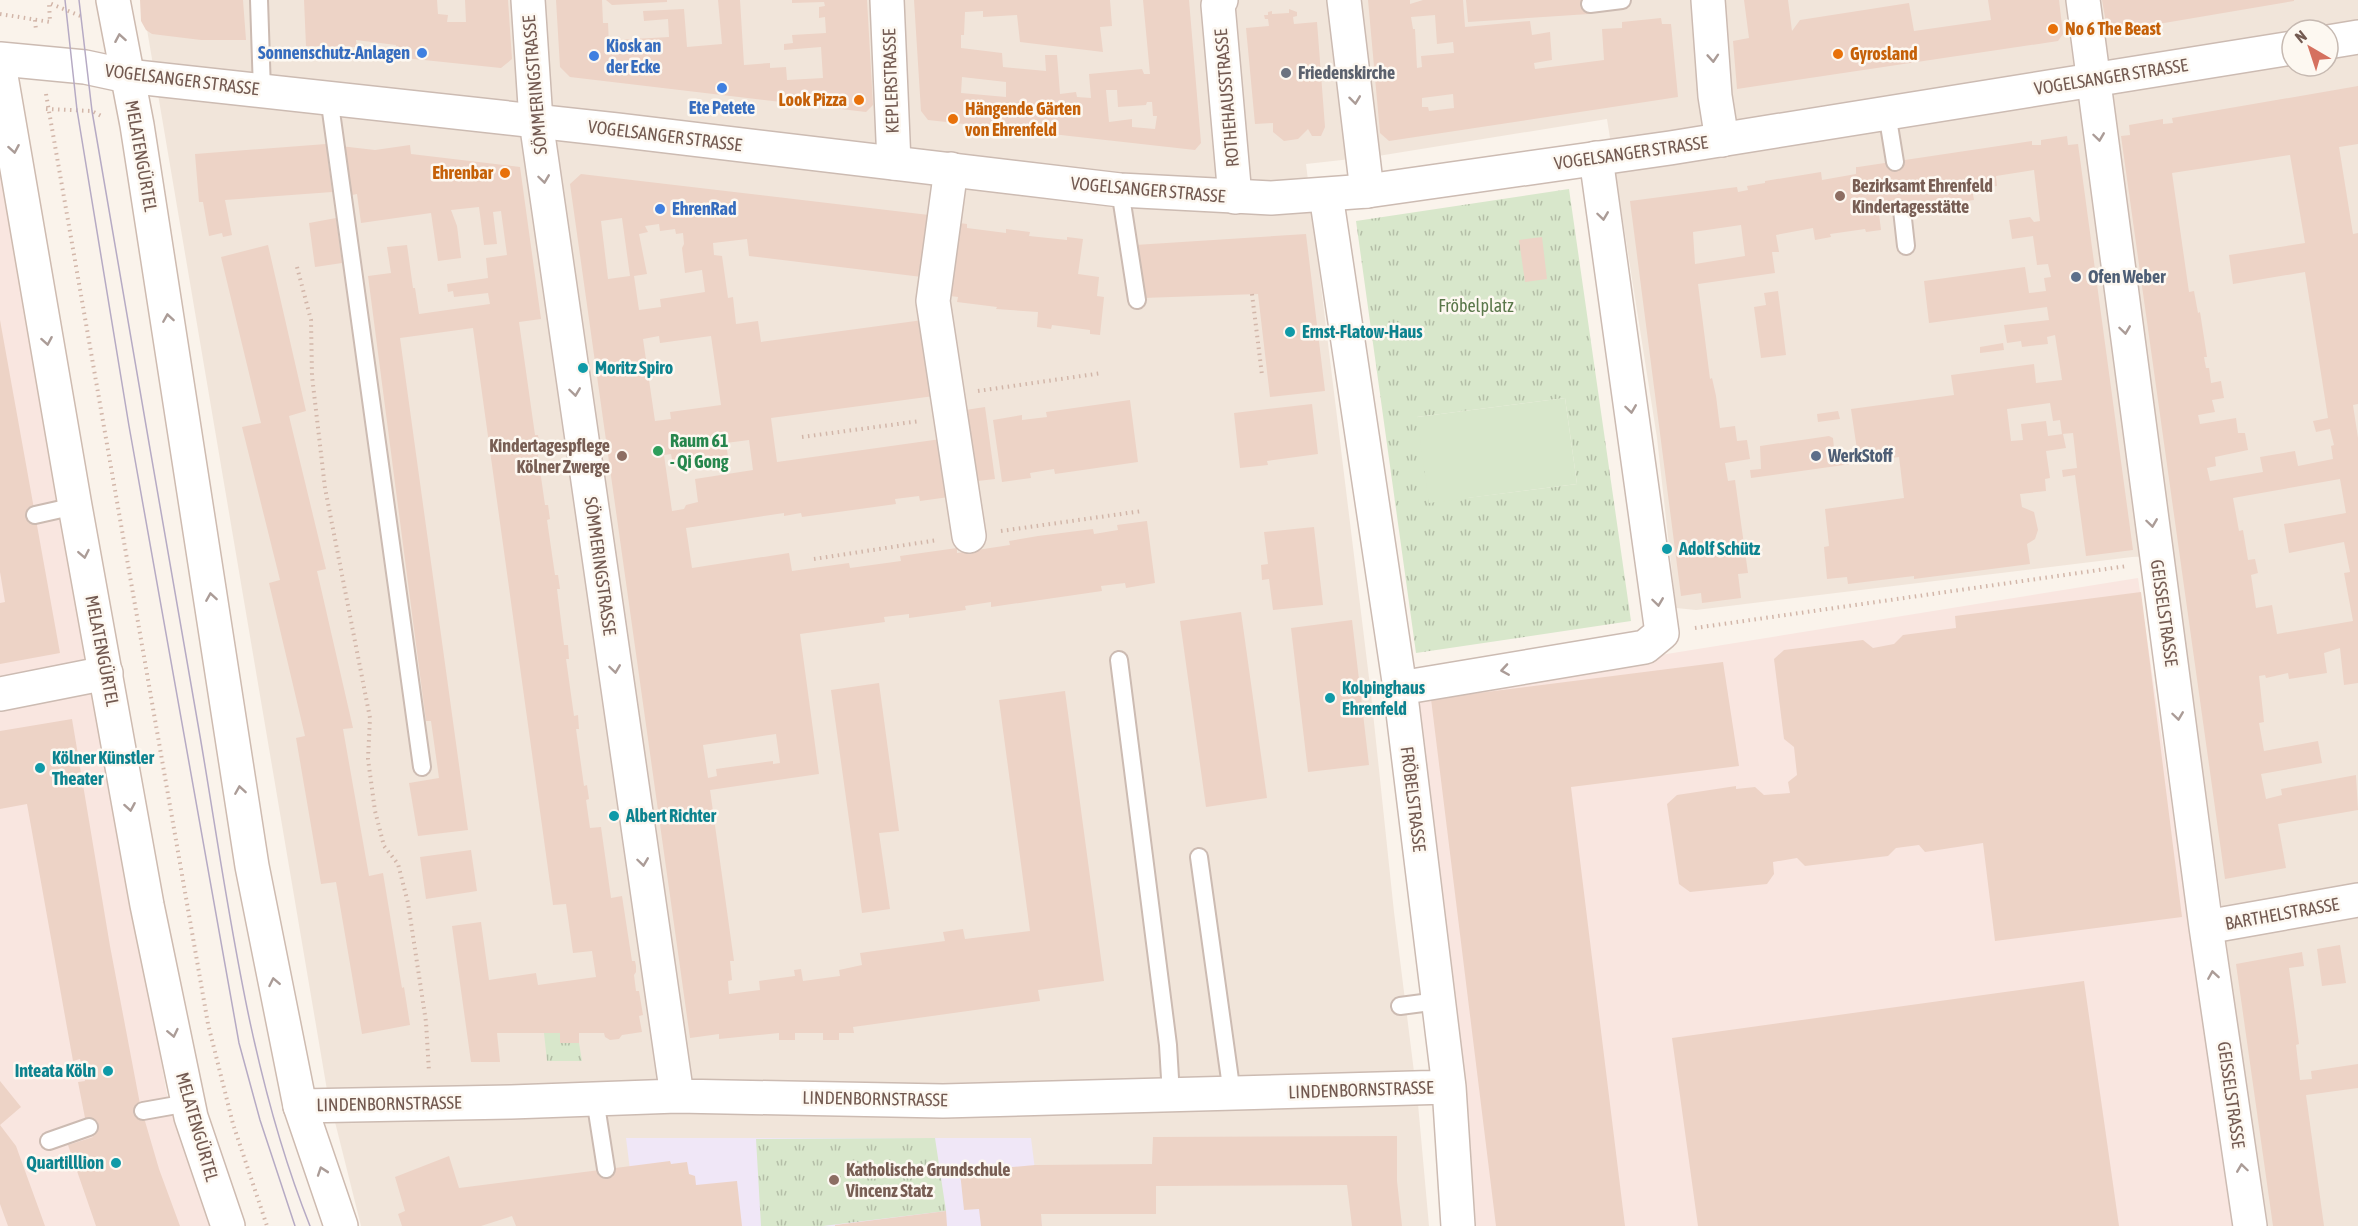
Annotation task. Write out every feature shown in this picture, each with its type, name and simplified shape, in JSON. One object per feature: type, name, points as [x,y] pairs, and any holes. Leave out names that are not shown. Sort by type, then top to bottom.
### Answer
[{"type":"street","name":"MELATENGÜRTEL","points":[[113,0],[137,125],[252,866],[300,1106],[341,1226]]},
{"type":"street","name":"SÖMMERINGSTRASSE","points":[[528,0],[536,121],[676,1096]]},
{"type":"street","name":"KEPLERSTRASSE","points":[[887,0],[894,163]]},
{"type":"street","name":"ROTHEHAUSSTRASSE","points":[[1221,0],[1218,5],[1235,197]]},
{"type":"street","points":[[1344,0],[1367,191]]},
{"type":"street","points":[[1708,0],[1715,96],[1722,140]]},
{"type":"street","name":"GEISSELSTRASSE","points":[[2083,0],[2206,927],[2250,1226]]},
{"type":"street","points":[[2340,40],[2358,38]]},
{"type":"street","name":"VOGELSANGER STRASSE","points":[[0,59],[85,67],[127,76],[329,97],[1120,189],[1235,197],[1326,195],[1367,191],[1722,140],[2280,50]]},
{"type":"street","name":"MELATENGÜRTEL","points":[[0,70],[75,507],[147,905],[188,1103],[201,1153],[228,1226]]},
{"type":"street","points":[[1400,688],[1645,647],[1662,633],[1596,158]]},
{"type":"street","points":[[951,169],[933,301],[969,536]]},
{"type":"street","name":"FRÖBELSTRASSE","points":[[1326,195],[1400,688],[1449,1087],[1458,1226]]},
{"type":"street","points":[[0,694],[106,672]]},
{"type":"street","name":"BARTHELSTRASSE","points":[[2206,927],[2358,900]]},
{"type":"street","name":"LINDENBORNSTRASSE","points":[[300,1106],[676,1096],[943,1101],[1449,1087]]},
{"type":"lane","points":[[259,0],[262,91]]},
{"type":"lane","points":[[1590,4],[1622,0]]},
{"type":"lane","points":[[329,97],[422,767]]},
{"type":"lane","points":[[1887,113],[1894,162]]},
{"type":"lane","points":[[1120,189],[1137,300]]},
{"type":"lane","points":[[1902,210],[1906,246]]},
{"type":"lane","points":[[35,515],[75,507]]},
{"type":"lane","points":[[1119,660],[1168,1045],[1171,1095]]},
{"type":"lane","points":[[1199,857],[1232,1094]]},
{"type":"lane","points":[[1400,1006],[1438,1001]]},
{"type":"lane","points":[[595,1099],[606,1169]]},
{"type":"lane","points":[[143,1111],[188,1103]]},
{"type":"lane","points":[[49,1141],[89,1127]]},
{"type":"path","points":[[0,15],[50,22],[49,3],[87,19]]},
{"type":"path","points":[[48,109],[208,1024],[233,1125],[267,1226]]},
{"type":"path","points":[[62,109],[92,111],[100,115]]},
{"type":"path","points":[[297,267],[311,320],[312,376],[325,488],[370,718],[368,759],[375,811],[384,846],[398,864],[408,903],[426,1022],[431,1103]]},
{"type":"path","points":[[1252,294],[1262,375]]},
{"type":"path","points":[[802,437],[1102,373]]},
{"type":"path","points":[[1662,633],[2157,562]]},
{"type":"shaded area","points":[[142,0],[2358,0],[2358,1226],[2268,1226],[2234,1008],[2173,555],[2132,557],[1696,610],[1676,608],[1657,438],[1607,119],[1378,156],[1306,164],[1371,694],[1394,912],[1418,1104],[1429,1226],[361,1226],[327,1090]]},
{"type":"shaded area","points":[[0,146],[167,1095],[213,1226],[0,1226]]},
{"type":"shaded area","points":[[2138,578],[2234,1226],[1476,1226],[1418,694]]},
{"type":"shaded area","name":"Katholische Grundschule Vincenz Statz","points":[[626,1138],[1031,1138],[1042,1226],[637,1226]]},
{"type":"green space","name":"Fröbelplatz","points":[[1569,189],[1631,621],[1416,653],[1356,221]],"holes":[[[1565,398],[1577,484],[1466,498],[1417,417]]]},
{"type":"green space","points":[[1565,398],[1577,484],[1429,503],[1417,417]]},
{"type":"green space","points":[[544,1033],[560,1033],[560,1043],[579,1043],[582,1061],[547,1061]]},
{"type":"green space","points":[[935,1138],[946,1211],[823,1226],[761,1226],[756,1139]]},
{"type":"building","points":[[140,0],[243,0],[246,40],[201,40],[152,34],[146,30],[141,21]]},
{"type":"building","points":[[304,0],[437,0],[438,14],[448,15],[447,22],[466,22],[465,0],[508,0],[512,59],[501,68],[395,57],[396,45],[356,40],[357,47],[306,46]]},
{"type":"building","points":[[556,0],[602,0],[603,23],[608,23],[609,45],[615,45],[615,40],[669,37],[668,19],[644,21],[643,11],[684,9],[687,47],[722,44],[718,0],[740,0],[744,65],[770,63],[770,68],[786,67],[787,80],[823,78],[821,47],[784,50],[784,44],[793,43],[792,35],[826,33],[825,17],[819,18],[819,7],[825,6],[824,2],[792,3],[792,0],[867,0],[873,105],[866,112],[570,77],[560,67]]},
{"type":"building","points":[[606,0],[667,0],[667,2],[612,5]]},
{"type":"building","points":[[914,0],[1110,0],[1112,26],[1100,27],[1103,52],[1020,42],[1017,15],[983,17],[983,11],[965,12],[961,48],[1002,53],[1003,67],[1046,71],[1045,55],[1057,55],[1060,94],[1076,92],[1077,97],[1091,98],[1089,74],[1142,69],[1144,74],[1150,74],[1143,0],[1189,0],[1201,143],[1195,150],[928,120],[921,111]],"holes":[[[962,77],[1006,82],[1006,97],[961,93]],[[1106,90],[1117,90],[1118,107],[1146,105],[1147,102],[1152,102],[1153,116],[1157,116],[1155,129],[1132,127],[1132,119],[1109,122]]]},
{"type":"building","points":[[1368,0],[1410,0],[1410,4],[1423,0],[1463,0],[1465,27],[1530,21],[1532,35],[1550,32],[1552,60],[1534,63],[1535,69],[1604,60],[1602,29],[1622,28],[1622,22],[1661,18],[1662,24],[1671,24],[1678,97],[1389,141],[1380,133]],"holes":[[[1435,15],[1437,44],[1453,42],[1454,53],[1421,56],[1422,67],[1417,68],[1415,29],[1413,29],[1411,17]],[[1453,94],[1454,108],[1429,111],[1428,107],[1422,107],[1422,98]]]},
{"type":"building","points":[[1466,0],[1588,0],[1589,14],[1468,22]]},
{"type":"building","points":[[1744,0],[1788,0],[1792,31],[1800,20],[1909,3],[1914,31],[1991,20],[1988,0],[2059,0],[2063,34],[2058,41],[1737,89],[1733,41],[1749,38]]},
{"type":"building","points":[[2102,0],[2294,1],[2117,31],[2106,23]]},
{"type":"building","name":"Friedenskirche","points":[[1289,9],[1297,12],[1297,16],[1293,17],[1294,24],[1317,22],[1325,127],[1321,136],[1312,136],[1308,129],[1298,139],[1284,141],[1273,132],[1273,123],[1255,124],[1246,28],[1269,26],[1268,19],[1265,19],[1264,15],[1272,11],[1272,14],[1289,13]]},
{"type":"building","points":[[2358,86],[2358,144],[2339,147],[2353,234],[2358,233],[2358,404],[2353,405],[2358,438],[2358,683],[2344,685],[2340,648],[2324,653],[2327,673],[2289,679],[2288,673],[2266,678],[2265,675],[2259,676],[2264,722],[2259,723],[2264,751],[2318,741],[2322,763],[2261,774],[2266,799],[2282,795],[2281,789],[2356,775],[2358,810],[2278,824],[2286,868],[2225,879],[2121,136],[2130,135],[2129,125],[2163,119],[2163,124],[2173,123],[2172,118]],"holes":[[[2290,155],[2305,243],[2229,255],[2233,284],[2305,272],[2328,418],[2313,421],[2316,432],[2330,429],[2334,445],[2331,446],[2333,459],[2298,466],[2295,451],[2260,457],[2263,472],[2210,481],[2207,468],[2216,466],[2215,457],[2248,450],[2245,433],[2238,433],[2236,418],[2200,424],[2198,415],[2215,412],[2212,400],[2224,398],[2221,381],[2211,383],[2209,368],[2206,368],[2204,357],[2207,357],[2200,312],[2198,313],[2194,291],[2189,292],[2172,173]],[[2340,479],[2346,513],[2284,524],[2289,553],[2344,542],[2350,572],[2344,573],[2353,621],[2277,634],[2272,605],[2256,608],[2251,575],[2258,573],[2255,559],[2248,560],[2243,530],[2239,531],[2233,498]]]},
{"type":"building","points":[[2067,136],[2068,145],[2078,144],[2133,550],[2086,556],[2075,475],[2063,477],[2062,470],[2077,468],[2073,433],[2062,434],[2060,420],[2053,421],[2050,403],[2007,409],[2011,441],[2023,440],[2021,424],[2046,421],[2048,436],[2063,434],[2066,448],[2046,451],[2050,478],[2045,479],[2046,491],[2020,494],[2022,507],[2034,512],[2038,530],[2035,539],[2027,544],[2030,564],[1914,579],[1914,576],[1848,584],[1847,577],[1827,579],[1824,547],[1829,546],[1825,509],[1904,498],[1899,457],[1859,463],[1851,409],[1954,395],[1951,375],[2034,364],[2036,383],[2062,380],[2055,335],[2047,337],[2048,344],[2022,347],[2021,341],[2007,343],[2004,325],[2049,320],[2047,307],[1929,323],[1924,281],[2025,267],[2029,293],[2046,291],[2044,278],[2051,277],[2048,264],[2037,265],[2033,236],[2012,239],[2009,220],[2030,217],[2034,222],[2040,221],[2034,170],[1996,176],[1997,186],[1972,189],[1974,200],[1879,214],[1881,230],[1866,232],[1865,229],[1830,234],[1831,237],[1815,240],[1813,228],[1776,235],[1779,252],[1772,252],[1775,273],[1698,284],[1710,379],[1712,378],[1716,396],[1720,428],[1735,426],[1737,441],[1747,440],[1750,459],[1725,463],[1728,481],[1735,480],[1748,573],[1738,574],[1741,598],[1702,603],[1701,593],[1681,596],[1630,201],[1737,187],[1738,192],[1748,190],[1747,186],[1765,183],[1765,181],[1821,172],[1822,180],[1856,174],[1856,167],[2032,141],[2032,145],[2041,145],[2041,140]],"holes":[[[1741,225],[1745,256],[1695,264],[1693,232]]]},
{"type":"building","points":[[326,144],[332,192],[225,200],[232,235],[223,237],[222,233],[209,236],[203,202],[199,202],[195,154]]},
{"type":"building","points":[[410,145],[411,154],[520,167],[541,319],[519,322],[535,435],[538,435],[540,449],[537,449],[545,505],[548,505],[550,519],[547,520],[555,575],[558,575],[560,589],[557,589],[564,645],[568,645],[569,659],[566,659],[574,716],[578,715],[579,729],[576,729],[584,786],[587,785],[589,799],[586,800],[590,828],[601,827],[611,898],[622,896],[632,961],[635,961],[636,966],[634,975],[636,991],[639,991],[643,1015],[639,1016],[642,1032],[622,1035],[619,1039],[610,1040],[605,1037],[604,1033],[579,1033],[579,1043],[560,1043],[560,1033],[497,1033],[500,1062],[471,1062],[452,926],[481,922],[489,980],[536,973],[538,985],[596,977],[592,951],[573,953],[566,904],[553,905],[473,328],[400,338],[468,830],[418,836],[409,783],[439,778],[431,721],[426,721],[368,276],[391,273],[387,247],[407,245],[419,314],[490,304],[488,293],[454,297],[453,291],[448,292],[447,284],[488,278],[486,258],[507,255],[501,211],[493,212],[497,244],[484,245],[479,207],[451,210],[457,226],[461,258],[438,261],[431,213],[361,223],[357,194],[347,196],[340,146],[375,150]]},
{"type":"building","points":[[581,174],[929,215],[922,277],[749,256],[747,239],[713,243],[714,255],[722,256],[728,298],[733,297],[736,324],[758,321],[761,342],[923,320],[934,396],[771,418],[777,462],[941,439],[949,497],[920,501],[919,496],[895,499],[896,504],[802,517],[801,513],[784,516],[784,513],[686,528],[692,568],[789,553],[792,571],[849,563],[850,568],[901,561],[900,556],[957,548],[957,553],[1010,545],[1009,541],[1038,536],[1093,529],[1094,534],[1118,530],[1117,525],[1147,521],[1155,583],[1126,588],[1125,583],[1101,586],[1102,591],[991,607],[991,602],[965,606],[966,610],[909,618],[909,614],[884,617],[885,622],[800,634],[819,774],[710,790],[734,961],[730,961],[732,980],[728,981],[729,994],[760,990],[759,981],[795,976],[794,970],[801,969],[803,981],[840,976],[839,970],[862,965],[860,953],[945,941],[943,932],[963,929],[965,939],[1030,931],[999,700],[1065,691],[1104,981],[1038,990],[1040,1001],[853,1027],[854,1033],[839,1033],[839,1040],[823,1040],[823,1033],[795,1033],[795,1040],[779,1040],[779,1033],[719,1039],[719,1034],[690,1038],[570,184]],"holes":[[[622,218],[630,276],[608,279],[601,221]],[[659,224],[660,231],[675,229],[676,234],[683,233],[685,273],[702,270],[705,292],[660,299],[661,307],[639,310],[634,276],[647,274],[639,234],[648,232],[645,226]],[[659,336],[660,343],[711,336],[721,405],[670,412],[671,419],[655,421],[643,339]],[[749,440],[753,470],[695,479],[698,502],[686,505],[684,509],[672,511],[664,455],[671,454],[673,465],[728,457],[726,443]],[[776,734],[780,763],[773,764],[773,761],[716,769],[717,776],[708,778],[703,745]]]},
{"type":"building","points":[[336,218],[342,263],[315,267],[309,223]]},
{"type":"building","points":[[959,223],[967,224],[967,228],[1006,233],[1006,229],[1030,232],[1029,236],[1067,240],[1067,237],[1083,239],[1078,274],[1099,277],[1097,296],[1104,297],[1100,335],[1090,334],[1090,330],[1052,325],[1051,329],[1037,327],[1038,312],[996,309],[997,307],[957,302],[958,297],[950,296]]},
{"type":"building","name":"Ernst-Flatow-Haus","points":[[1306,234],[1325,391],[1270,397],[1258,294],[1143,298],[1135,245]]},
{"type":"building","points":[[1542,237],[1547,279],[1525,282],[1519,240]]},
{"type":"building","points":[[268,245],[306,411],[289,416],[326,569],[317,571],[353,728],[343,729],[369,876],[383,873],[410,1025],[362,1034],[336,882],[321,884],[296,738],[305,736],[269,583],[280,580],[242,427],[261,423],[221,257]]},
{"type":"building","points":[[1778,291],[1786,355],[1761,358],[1754,307],[1766,305],[1764,293]]},
{"type":"building","points":[[0,320],[60,653],[0,664],[0,603],[5,602],[0,572]]},
{"type":"building","points":[[2003,343],[2004,350],[1980,353],[1980,347]]},
{"type":"building","points":[[1130,400],[1138,462],[1055,474],[1054,469],[1030,473],[1031,478],[1002,482],[993,420],[1022,415],[1022,420],[1047,417],[1046,412]]},
{"type":"building","points":[[1312,404],[1318,454],[1267,461],[1268,465],[1240,468],[1234,413]]},
{"type":"building","points":[[985,407],[995,479],[969,482],[959,411]]},
{"type":"building","points":[[1838,411],[1840,419],[1818,422],[1817,414]]},
{"type":"building","points":[[1829,436],[1833,438],[1835,458],[1850,456],[1851,464],[1751,478],[1750,470],[1761,469],[1760,446]]},
{"type":"building","points":[[1314,527],[1323,605],[1273,610],[1269,579],[1262,580],[1261,565],[1268,564],[1264,532]]},
{"type":"building","points":[[2141,592],[2182,917],[1995,941],[1983,843],[1925,852],[1919,845],[1896,848],[1888,856],[1805,866],[1797,858],[1773,862],[1774,874],[1767,884],[1690,892],[1679,884],[1667,804],[1677,795],[1736,786],[1736,789],[1755,787],[1764,795],[1790,793],[1788,782],[1797,775],[1794,747],[1784,739],[1774,659],[1784,650],[1863,640],[1873,648],[1894,644],[1903,635],[1956,628],[1955,616]]},
{"type":"building","points":[[1241,612],[1267,798],[1206,807],[1180,621]]},
{"type":"building","name":"Kolpinghaus Ehrenfeld","points":[[1352,620],[1369,765],[1308,772],[1291,628]]},
{"type":"building","points":[[1723,662],[1739,766],[1571,787],[1625,1226],[1496,1226],[1431,699]]},
{"type":"building","points":[[879,683],[899,831],[879,833],[890,909],[862,913],[831,690]]},
{"type":"building","points":[[72,719],[110,946],[140,1104],[159,1169],[180,1226],[96,1226],[68,1145],[93,1137],[85,1118],[78,1082],[85,1081],[80,1059],[73,1061],[27,804],[0,809],[0,731]]},
{"type":"building","points":[[471,850],[477,891],[426,899],[420,857]]},
{"type":"building","points":[[2340,945],[2346,983],[2322,986],[2317,949]]},
{"type":"building","points":[[2302,952],[2304,966],[2289,968],[2299,1044],[2296,1045],[2300,1080],[2312,1079],[2311,1071],[2358,1064],[2358,1088],[2306,1095],[2324,1226],[2273,1226],[2236,964]]},
{"type":"building","points":[[2084,981],[2119,1226],[1698,1226],[1672,1038]]},
{"type":"building","points":[[0,1081],[21,1107],[0,1125]]},
{"type":"building","points":[[0,1125],[16,1146],[45,1226],[8,1226],[0,1204]]},
{"type":"building","points":[[1397,1136],[1397,1181],[1402,1226],[1352,1226],[1347,1185],[1156,1186],[1156,1214],[1041,1214],[1042,1226],[981,1226],[979,1209],[964,1210],[960,1172],[1035,1165],[1152,1164],[1153,1137]]},
{"type":"building","points":[[449,1156],[459,1188],[670,1161],[671,1164],[687,1162],[689,1174],[695,1176],[696,1185],[737,1181],[742,1226],[516,1226],[512,1216],[481,1226],[402,1226],[398,1214],[405,1211],[395,1177]]},
{"type":"building","name":"Katholische Grundschule Vincenz Statz","points":[[946,1211],[947,1226],[835,1226],[835,1225]]},
{"type":"tram line","points":[[65,0],[77,110],[129,426],[239,1043],[260,1120],[295,1226]]},
{"type":"tram line","points":[[79,0],[92,111],[242,984],[271,1107],[310,1226]]},
{"type":"place","name":"No 6 The Beast","points":[[2053,29]]},
{"type":"place","name":"Sonnenschutz-Anlagen","points":[[422,53]]},
{"type":"place","name":"Gyrosland","points":[[1838,54]]},
{"type":"place","name":"Kiosk an der Ecke","points":[[594,56]]},
{"type":"place","name":"Friedenskirche","points":[[1286,73]]},
{"type":"place","name":"Ete Petete","points":[[722,88]]},
{"type":"place","name":"Look Pizza","points":[[859,100]]},
{"type":"place","name":"Hängende Gärten von Ehrenfeld","points":[[953,119]]},
{"type":"place","name":"Ehrenbar","points":[[505,173]]},
{"type":"place","name":"Bezirksamt Ehrenfeld Kindertagesstätte","points":[[1840,196]]},
{"type":"place","name":"EhrenRad","points":[[660,209]]},
{"type":"place","name":"Ofen Weber","points":[[2076,277]]},
{"type":"place","name":"Ernst-Flatow-Haus","points":[[1290,332]]},
{"type":"place","name":"Moritz Spiro","points":[[583,368]]},
{"type":"place","name":"Raum 61 - Qi Gong","points":[[658,451]]},
{"type":"place","name":"Kindertagespflege Kölner Zwerge","points":[[622,456]]},
{"type":"place","name":"WerkStoff","points":[[1816,456]]},
{"type":"place","name":"Adolf Schütz","points":[[1667,549]]},
{"type":"place","name":"Kolpinghaus Ehrenfeld","points":[[1330,698]]},
{"type":"place","name":"Kölner Künstler Theater","points":[[40,768]]},
{"type":"place","name":"Albert Richter","points":[[614,816]]},
{"type":"place","name":"Inteata Köln","points":[[108,1071]]},
{"type":"place","name":"Quartilllion","points":[[116,1163]]},
{"type":"place","name":"Katholische Grundschule Vincenz Statz","points":[[834,1180]]}]
